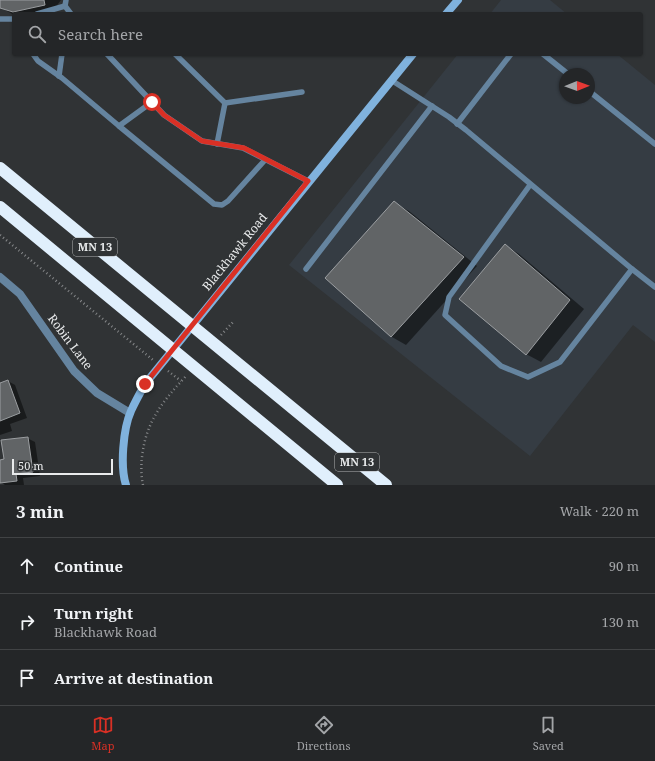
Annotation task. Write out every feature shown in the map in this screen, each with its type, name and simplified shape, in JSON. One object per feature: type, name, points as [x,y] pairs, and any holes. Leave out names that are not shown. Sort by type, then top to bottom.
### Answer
[{"type":"highway","name":"MN 13","points":[[0,168],[386,485]]},
{"type":"highway","name":"MN 13","points":[[0,207],[336,485]]},
{"type":"street","points":[[448,12],[458,0]]},
{"type":"street","name":"Blackhawk Road","points":[[126,485],[124,479],[123,448],[130,413],[145,384],[308,181],[411,56]]},
{"type":"street","name":"Robin Lane","points":[[0,277],[20,294],[74,371],[97,393],[130,413]]},
{"type":"lane","points":[[42,12],[65,3],[70,12]]},
{"type":"lane","points":[[0,19],[12,19]]},
{"type":"lane","points":[[34,56],[38,61],[59,76],[214,204],[218,205],[228,201],[265,160]]},
{"type":"lane","points":[[59,76],[62,56]]},
{"type":"lane","points":[[109,56],[164,115],[202,141],[244,148],[308,181]]},
{"type":"lane","points":[[177,56],[225,103]]},
{"type":"lane","points":[[457,124],[509,56]]},
{"type":"lane","points":[[546,56],[560,68]]},
{"type":"lane","points":[[391,80],[457,124],[655,287]]},
{"type":"lane","points":[[225,103],[302,92]]},
{"type":"lane","points":[[595,96],[655,144]]},
{"type":"lane","points":[[119,126],[152,102]]},
{"type":"lane","points":[[217,144],[225,103]]},
{"type":"lane","points":[[306,269],[432,106]]},
{"type":"lane","points":[[530,185],[449,297],[445,315],[501,366],[528,377],[560,362],[632,269]]},
{"type":"path","points":[[0,235],[181,382]]},
{"type":"path","points":[[213,343],[234,321]]},
{"type":"path","points":[[143,485],[142,465],[144,446],[149,427],[159,408],[194,368]]},
{"type":"shaded area","points":[[501,0],[550,0],[565,12],[492,12]]},
{"type":"shaded area","points":[[456,56],[619,56],[655,85],[655,342],[633,325],[530,456],[289,265]]},
{"type":"building","points":[[0,0],[44,0],[45,5],[13,12],[0,8]]},
{"type":"building","points":[[394,201],[464,257],[391,337],[325,278]]},
{"type":"building","points":[[505,244],[570,300],[526,355],[459,299]]},
{"type":"building","points":[[8,380],[20,413],[0,421],[0,383]]},
{"type":"building","points":[[28,437],[33,472],[16,474],[17,481],[0,483],[0,460],[4,459],[1,440]]},
{"type":"route","points":[[145,384],[308,181],[270,163],[244,148],[202,141],[164,115],[152,102]]}]
